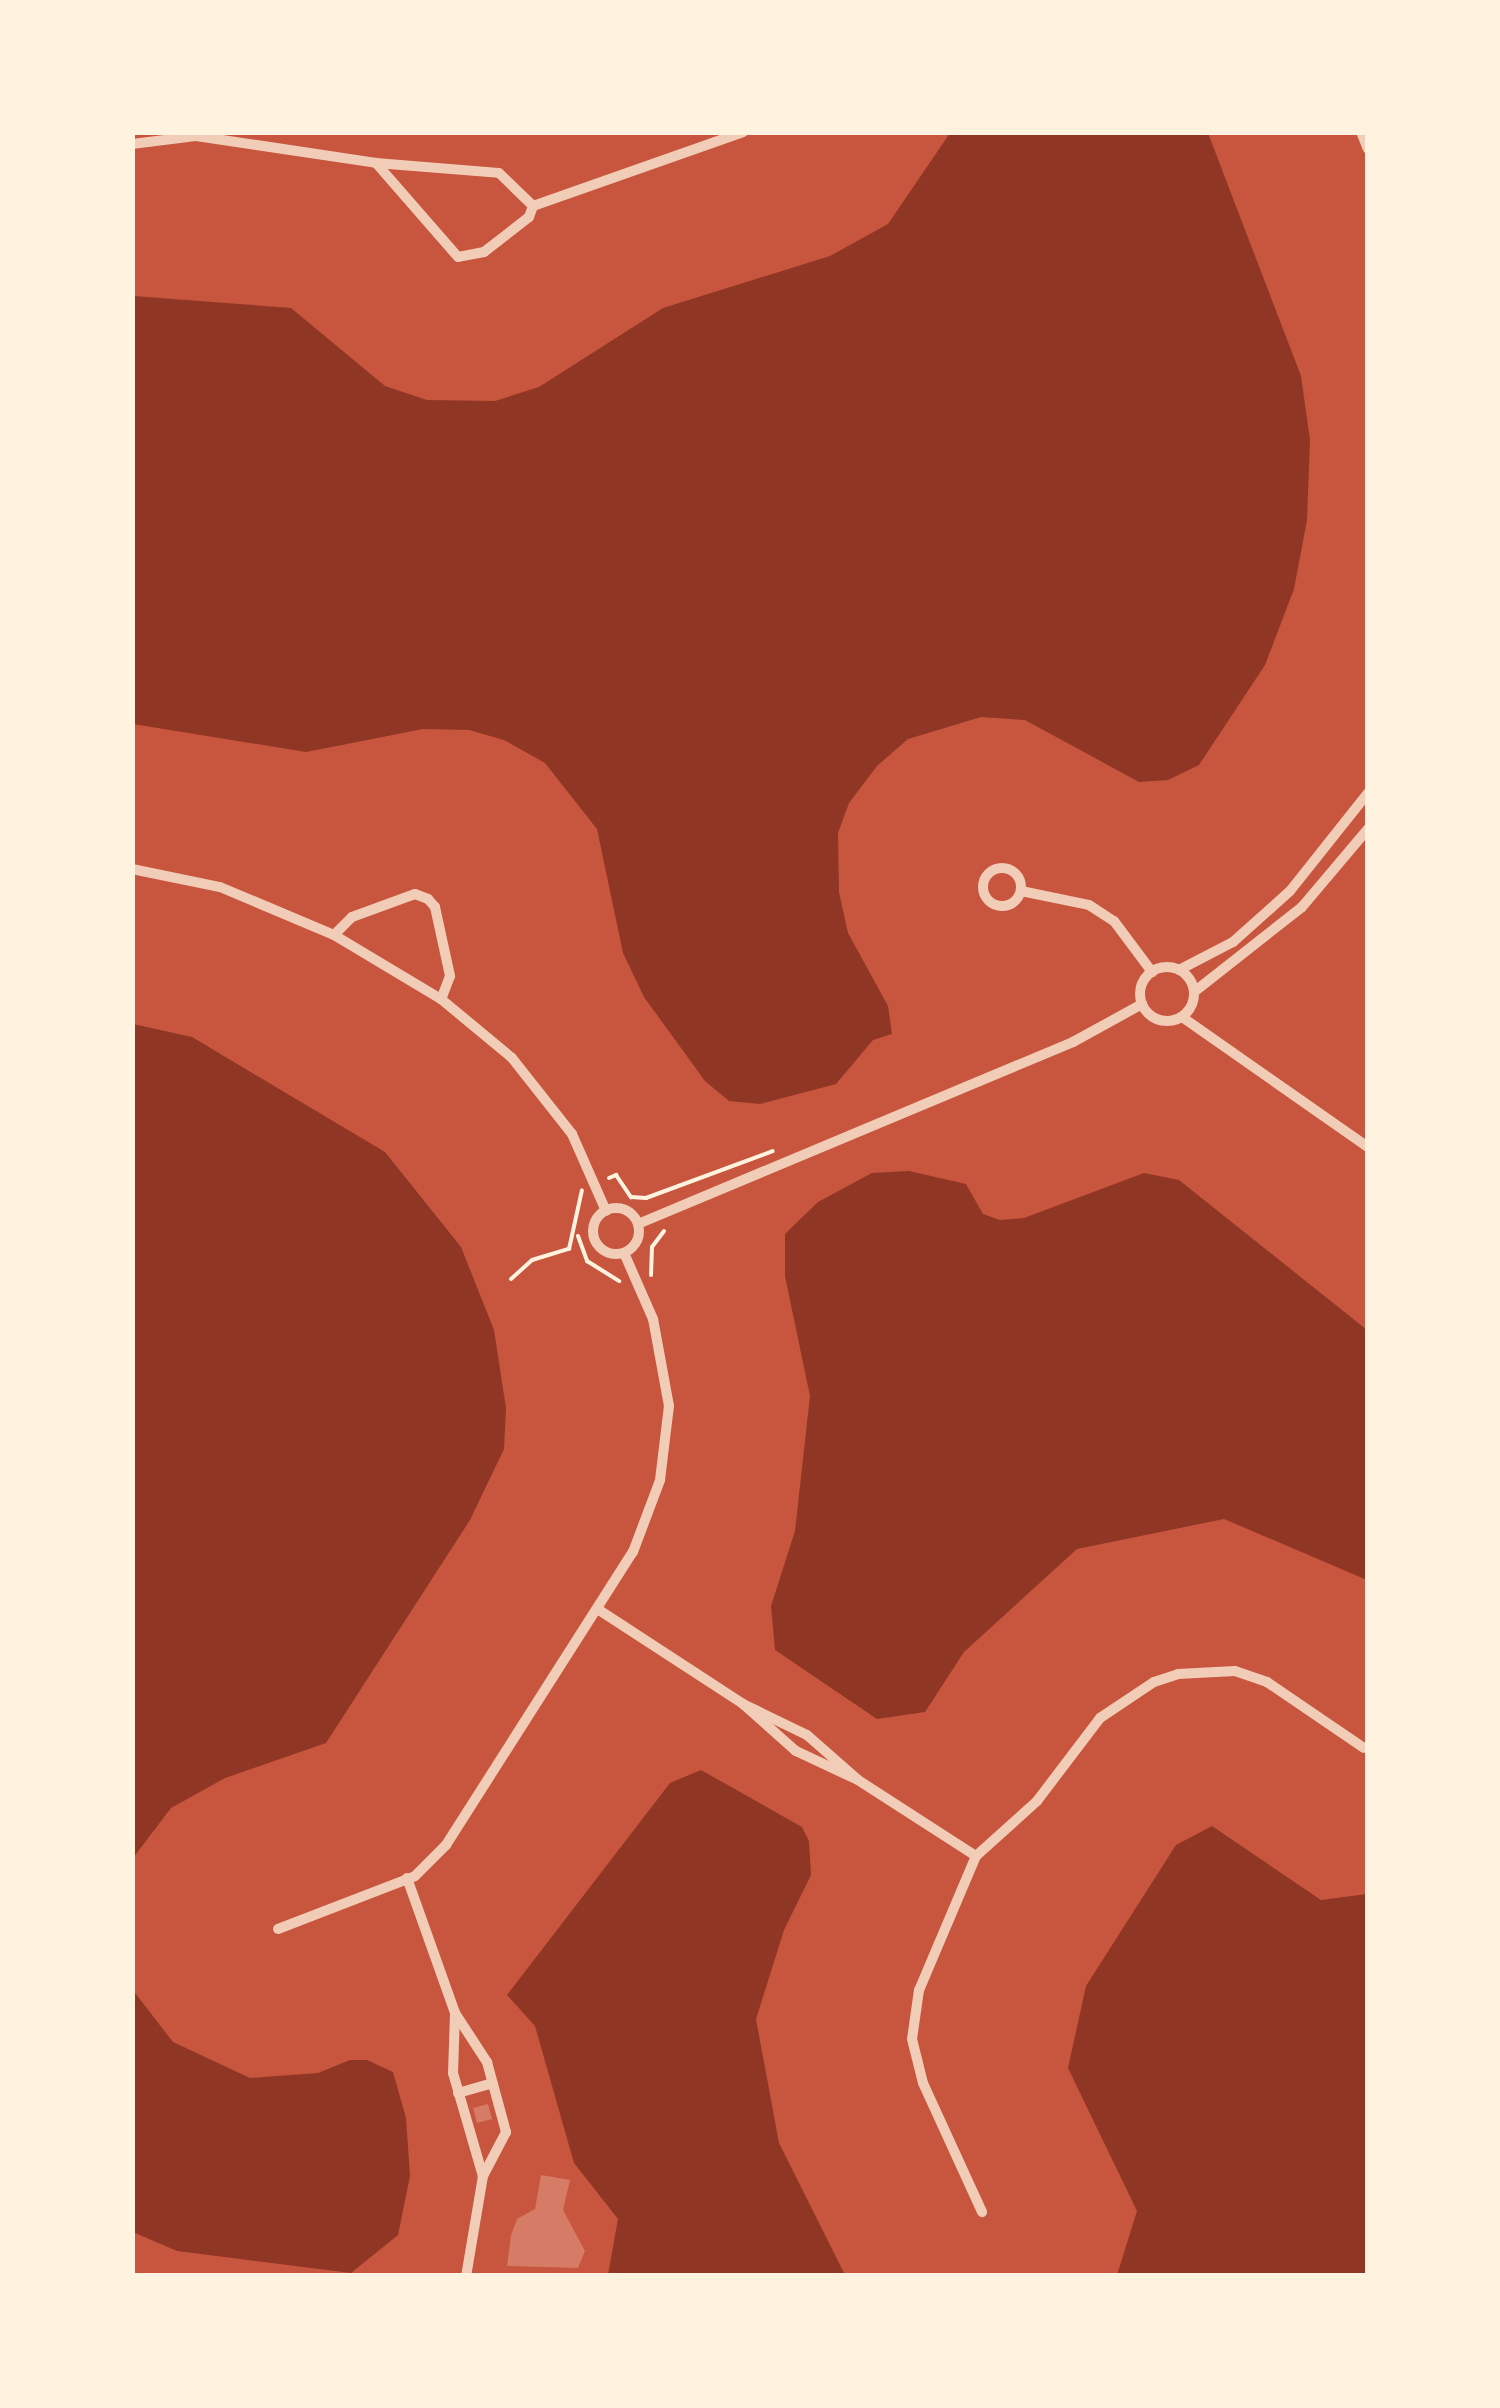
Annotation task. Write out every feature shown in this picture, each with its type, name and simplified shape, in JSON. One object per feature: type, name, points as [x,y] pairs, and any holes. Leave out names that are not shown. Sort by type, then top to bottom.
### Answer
[{"type":"street","points":[[533,206],[744,132]]},
{"type":"street","points":[[1361,132],[1368,149]]},
{"type":"street","points":[[132,144],[196,136],[376,163],[499,173],[533,206]]},
{"type":"street","points":[[376,163],[458,256],[484,252],[529,217],[533,206]]},
{"type":"street","points":[[1368,793],[1290,891],[1233,942],[1178,970],[1152,972],[1143,984],[1142,1004],[1159,1020],[1182,1017],[1368,1148]]},
{"type":"street","points":[[1182,1017],[1194,992],[1291,918],[1368,829]]},
{"type":"street","points":[[132,869],[220,887],[334,934],[441,998],[512,1058],[572,1134],[606,1211]]},
{"type":"street","points":[[1021,892],[1089,905],[1114,921],[1152,972]]},
{"type":"street","points":[[334,934],[352,918],[415,894],[428,899],[450,976],[441,998]]},
{"type":"street","points":[[1178,970],[1194,992]]},
{"type":"street","points":[[638,1224],[1073,1042],[1142,1004]]},
{"type":"street","points":[[621,1209],[638,1224],[638,1238],[624,1253],[604,1251],[596,1241],[594,1227],[606,1211],[621,1209]]},
{"type":"street","points":[[278,1929],[407,1878],[446,1845],[633,1552],[660,1480],[669,1406],[653,1319],[624,1253]]},
{"type":"street","points":[[599,1610],[742,1704],[807,1735],[858,1780]]},
{"type":"street","points":[[982,2212],[924,2083],[912,2040],[919,1990],[976,1856],[1036,1801],[1100,1718],[1154,1682],[1178,1674],[1235,1671],[1267,1682],[1364,1748]]},
{"type":"street","points":[[742,1704],[796,1752],[858,1780],[976,1856]]},
{"type":"street","points":[[407,1878],[456,2013],[493,2083],[506,2132],[483,2176],[466,2276]]},
{"type":"street","points":[[456,2013],[458,2094],[483,2176]]},
{"type":"street","points":[[458,2094],[493,2083]]},
{"type":"shaded area","points":[[950,133],[1208,133],[1301,376],[1310,440],[1307,520],[1294,589],[1265,665],[1199,765],[1168,780],[1139,782],[1025,720],[981,717],[908,739],[877,766],[849,803],[838,833],[839,892],[848,933],[888,1006],[892,1034],[873,1040],[836,1084],[760,1104],[729,1101],[705,1081],[644,997],[623,953],[597,829],[545,763],[504,740],[469,730],[423,729],[306,752],[133,724],[133,296],[291,308],[385,386],[427,400],[495,401],[539,387],[663,308],[830,256],[888,224]]},
{"type":"shaded area","points":[[133,1024],[192,1037],[385,1152],[461,1247],[494,1330],[506,1408],[504,1449],[470,1520],[326,1743],[225,1778],[171,1808],[133,1858]]},
{"type":"shaded area","points":[[909,1171],[966,1184],[983,1214],[1000,1220],[1024,1218],[1144,1173],[1179,1180],[1367,1330],[1367,1580],[1224,1519],[1077,1549],[964,1652],[925,1712],[877,1719],[775,1650],[771,1606],[795,1531],[810,1396],[785,1276],[785,1234],[818,1202],[872,1173]]},
{"type":"shaded area","points":[[701,1770],[802,1827],[809,1841],[811,1875],[784,1930],[756,2019],[779,2143],[845,2275],[608,2275],[618,2219],[574,2163],[535,2026],[507,1995],[670,1783]]},
{"type":"shaded area","points":[[1212,1826],[1321,1900],[1367,1894],[1367,2275],[1117,2275],[1137,2211],[1068,2068],[1086,1986],[1176,1845]]},
{"type":"shaded area","points":[[132,1989],[173,2042],[250,2078],[318,2073],[350,2060],[367,2060],[393,2072],[406,2118],[410,2176],[398,2235],[351,2273],[177,2251],[133,2232]]},
{"type":"building","points":[[488,2104],[492,2119],[477,2123],[473,2108]]},
{"type":"building","points":[[541,2175],[570,2180],[563,2210],[585,2251],[578,2268],[507,2266],[511,2235],[517,2219],[535,2209]]}]
